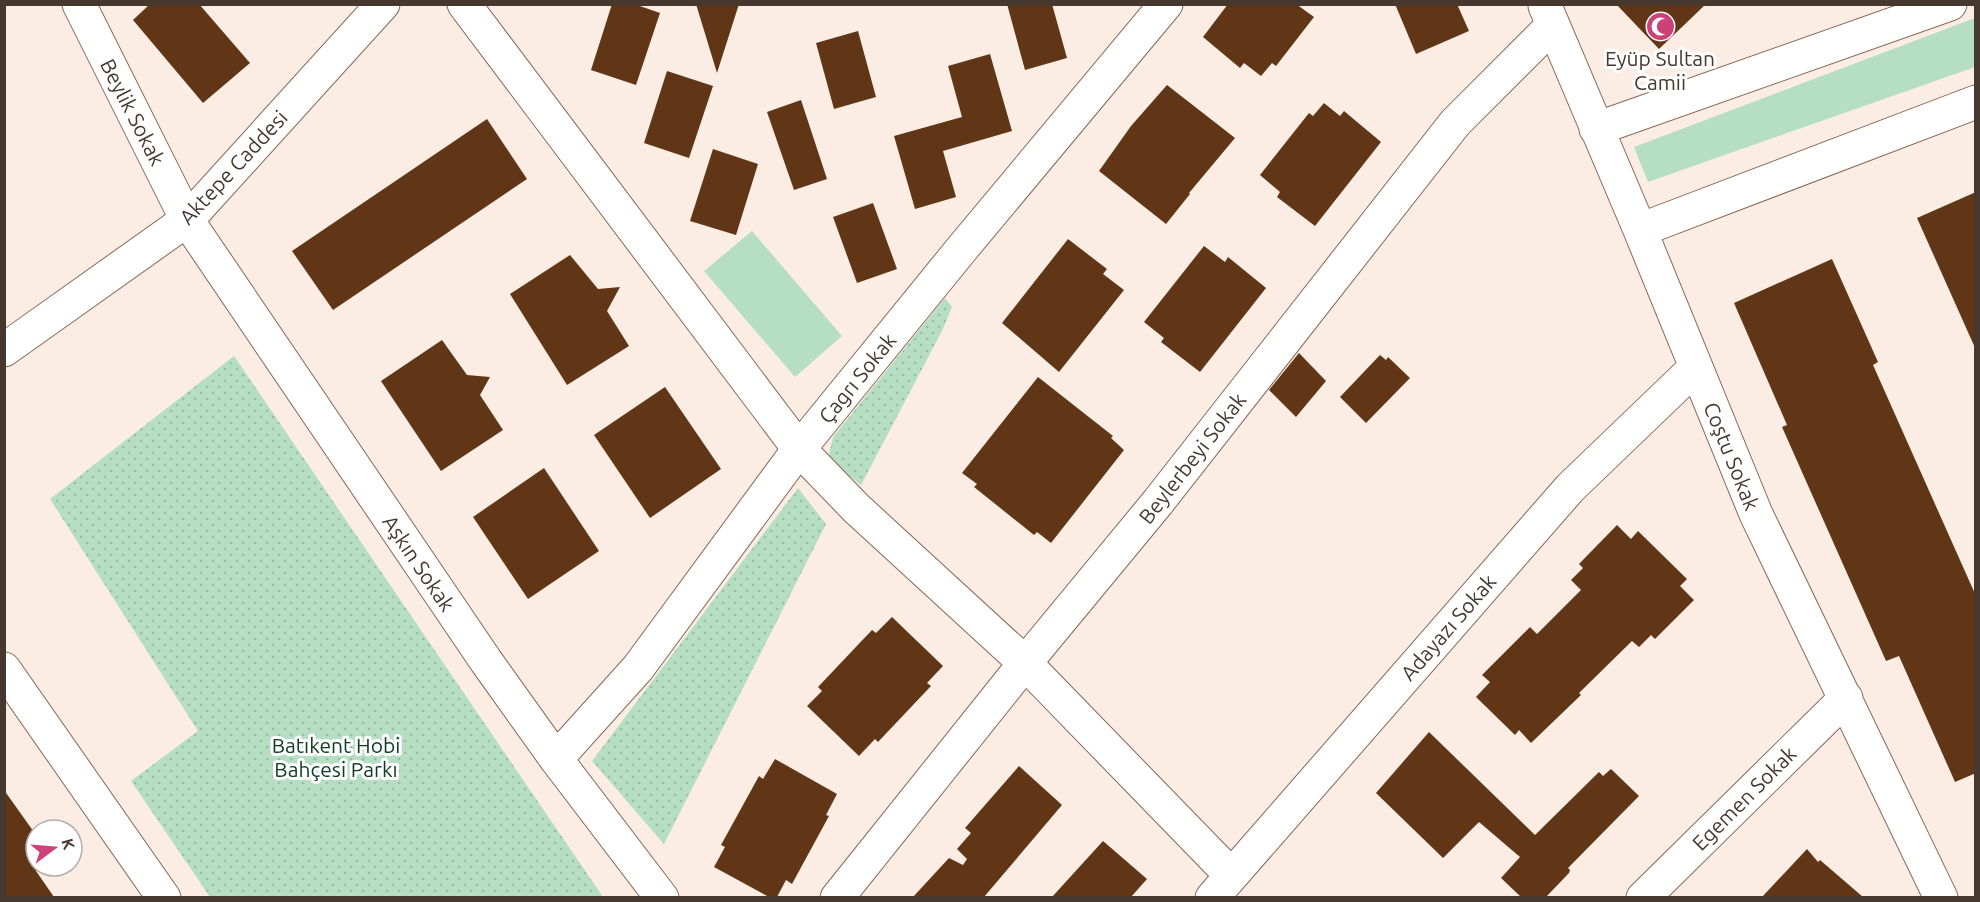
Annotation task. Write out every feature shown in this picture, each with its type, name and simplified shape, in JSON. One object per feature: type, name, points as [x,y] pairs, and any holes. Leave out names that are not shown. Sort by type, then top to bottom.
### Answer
[{"type":"street","name":"Beylik Sokak","points":[[79,4],[187,220]]},
{"type":"street","name":"Aktepe Caddesi","points":[[4,350],[187,220],[383,4]]},
{"type":"street","points":[[464,4],[799,449],[856,508],[1025,663],[1222,886]]},
{"type":"street","name":"Çagrı Sokak","points":[[556,759],[638,668],[799,449],[1166,4]]},
{"type":"street","points":[[1596,129],[1950,4]]},
{"type":"street","name":"Coştu Sokak","points":[[1549,15],[1756,514],[1941,897]]},
{"type":"street","name":"Beylerbeyi Sokak","points":[[837,897],[1158,502],[1455,123],[1549,15]]},
{"type":"street","points":[[1640,230],[1976,102]]},
{"type":"street","name":"Aşkın Sokak","points":[[187,220],[486,661],[556,759],[662,897]]},
{"type":"street","name":"Adayazı Sokak","points":[[1222,886],[1570,488],[1696,367]]},
{"type":"street","points":[[4,669],[164,897]]},
{"type":"street","name":"Egemen Sokak","points":[[1643,897],[1846,698]]},
{"type":"green space","points":[[1975,18],[1975,67],[1648,182],[1634,147]]},
{"type":"green space","points":[[752,231],[842,336],[795,377],[704,271]]},
{"type":"green space","points":[[945,298],[952,307],[943,329],[861,485],[828,459],[833,437]]},
{"type":"green space","name":"Batıkent Hobi Bahçesi Parkı","points":[[234,356],[603,897],[210,897],[131,781],[198,731],[50,499]]},
{"type":"green space","points":[[798,488],[826,524],[664,844],[592,761]]},
{"type":"building","points":[[150,4],[199,4],[250,63],[203,103],[133,20]]},
{"type":"building","points":[[612,4],[634,4],[660,13],[636,85],[591,70]]},
{"type":"building","points":[[696,4],[739,4],[717,73]]},
{"type":"building","points":[[1007,4],[1052,4],[1067,58],[1025,70]]},
{"type":"building","points":[[1228,4],[1296,4],[1314,17],[1276,66],[1272,63],[1261,76],[1244,63],[1240,68],[1203,37]]},
{"type":"building","points":[[1395,4],[1457,4],[1469,31],[1416,54]]},
{"type":"building","name":"Eyüp Sultan Camii","points":[[1616,4],[1706,4],[1659,49]]},
{"type":"building","points":[[858,31],[876,97],[834,109],[816,43]]},
{"type":"building","points":[[990,54],[1012,131],[943,151],[956,197],[915,209],[894,136],[962,117],[948,66]]},
{"type":"building","points":[[667,71],[713,86],[689,158],[644,143]]},
{"type":"building","points":[[1167,85],[1235,138],[1166,224],[1099,171],[1131,126]]},
{"type":"building","points":[[801,100],[827,179],[794,190],[767,112]]},
{"type":"building","points":[[1324,103],[1340,116],[1344,111],[1381,142],[1315,226],[1277,197],[1280,192],[1260,175],[1309,113],[1313,116]]},
{"type":"building","points":[[487,119],[527,179],[333,310],[292,251]]},
{"type":"building","points":[[713,149],[758,164],[736,235],[690,221]]},
{"type":"building","points":[[1976,192],[1976,350],[1917,218]]},
{"type":"building","points":[[873,203],[897,269],[857,283],[833,217]]},
{"type":"building","points":[[1068,239],[1107,269],[1103,274],[1124,290],[1059,372],[1002,323]]},
{"type":"building","points":[[1204,246],[1225,262],[1228,257],[1266,288],[1200,372],[1161,342],[1164,338],[1144,322]]},
{"type":"building","points":[[570,255],[598,289],[620,287],[607,311],[629,346],[567,385],[510,294]]},
{"type":"building","points":[[1832,259],[1878,362],[1873,365],[1976,596],[1976,773],[1955,782],[1899,656],[1886,661],[1782,427],[1787,425],[1734,303]]},
{"type":"building","points":[[442,340],[467,375],[490,377],[480,395],[503,430],[441,471],[381,381]]},
{"type":"building","points":[[1299,353],[1326,381],[1296,417],[1269,390]]},
{"type":"building","points":[[1380,355],[1386,360],[1388,357],[1410,378],[1366,423],[1340,397]]},
{"type":"building","points":[[1038,377],[1113,436],[1111,438],[1124,450],[1051,543],[1037,532],[1034,535],[974,487],[977,484],[962,473]]},
{"type":"building","points":[[665,387],[721,469],[650,518],[594,435]]},
{"type":"building","points":[[544,468],[599,551],[528,599],[473,517]]},
{"type":"building","points":[[1617,525],[1631,539],[1638,531],[1687,579],[1680,586],[1694,600],[1655,639],[1651,635],[1639,647],[1632,641],[1531,743],[1519,730],[1515,735],[1476,697],[1490,682],[1482,675],[1530,627],[1537,634],[1581,590],[1571,580],[1583,568],[1579,564]]},
{"type":"building","points":[[892,617],[943,666],[927,683],[931,686],[878,742],[875,739],[859,756],[807,706],[822,691],[818,687],[872,630],[876,633]]},
{"type":"building","points":[[1429,732],[1535,835],[1599,772],[1603,776],[1611,769],[1639,796],[1568,868],[1569,873],[1546,897],[1521,897],[1501,878],[1520,857],[1479,822],[1443,858],[1376,793]]},
{"type":"building","points":[[775,759],[837,794],[826,815],[829,816],[792,884],[786,880],[777,897],[769,897],[714,867],[725,847],[721,845],[759,776],[763,779]]},
{"type":"building","points":[[1019,766],[1062,805],[984,897],[913,897],[949,858],[963,865],[967,859],[957,849],[971,833],[965,828]]},
{"type":"building","points":[[4,790],[24,818],[24,878],[41,878],[54,897],[4,897]]},
{"type":"building","points":[[1103,841],[1147,879],[1131,897],[1052,897]]},
{"type":"building","points":[[1807,849],[1818,862],[1820,860],[1863,897],[1762,897]]},
{"type":"place","name":"Eyüp Sultan Camii","points":[[1660,27]]}]
